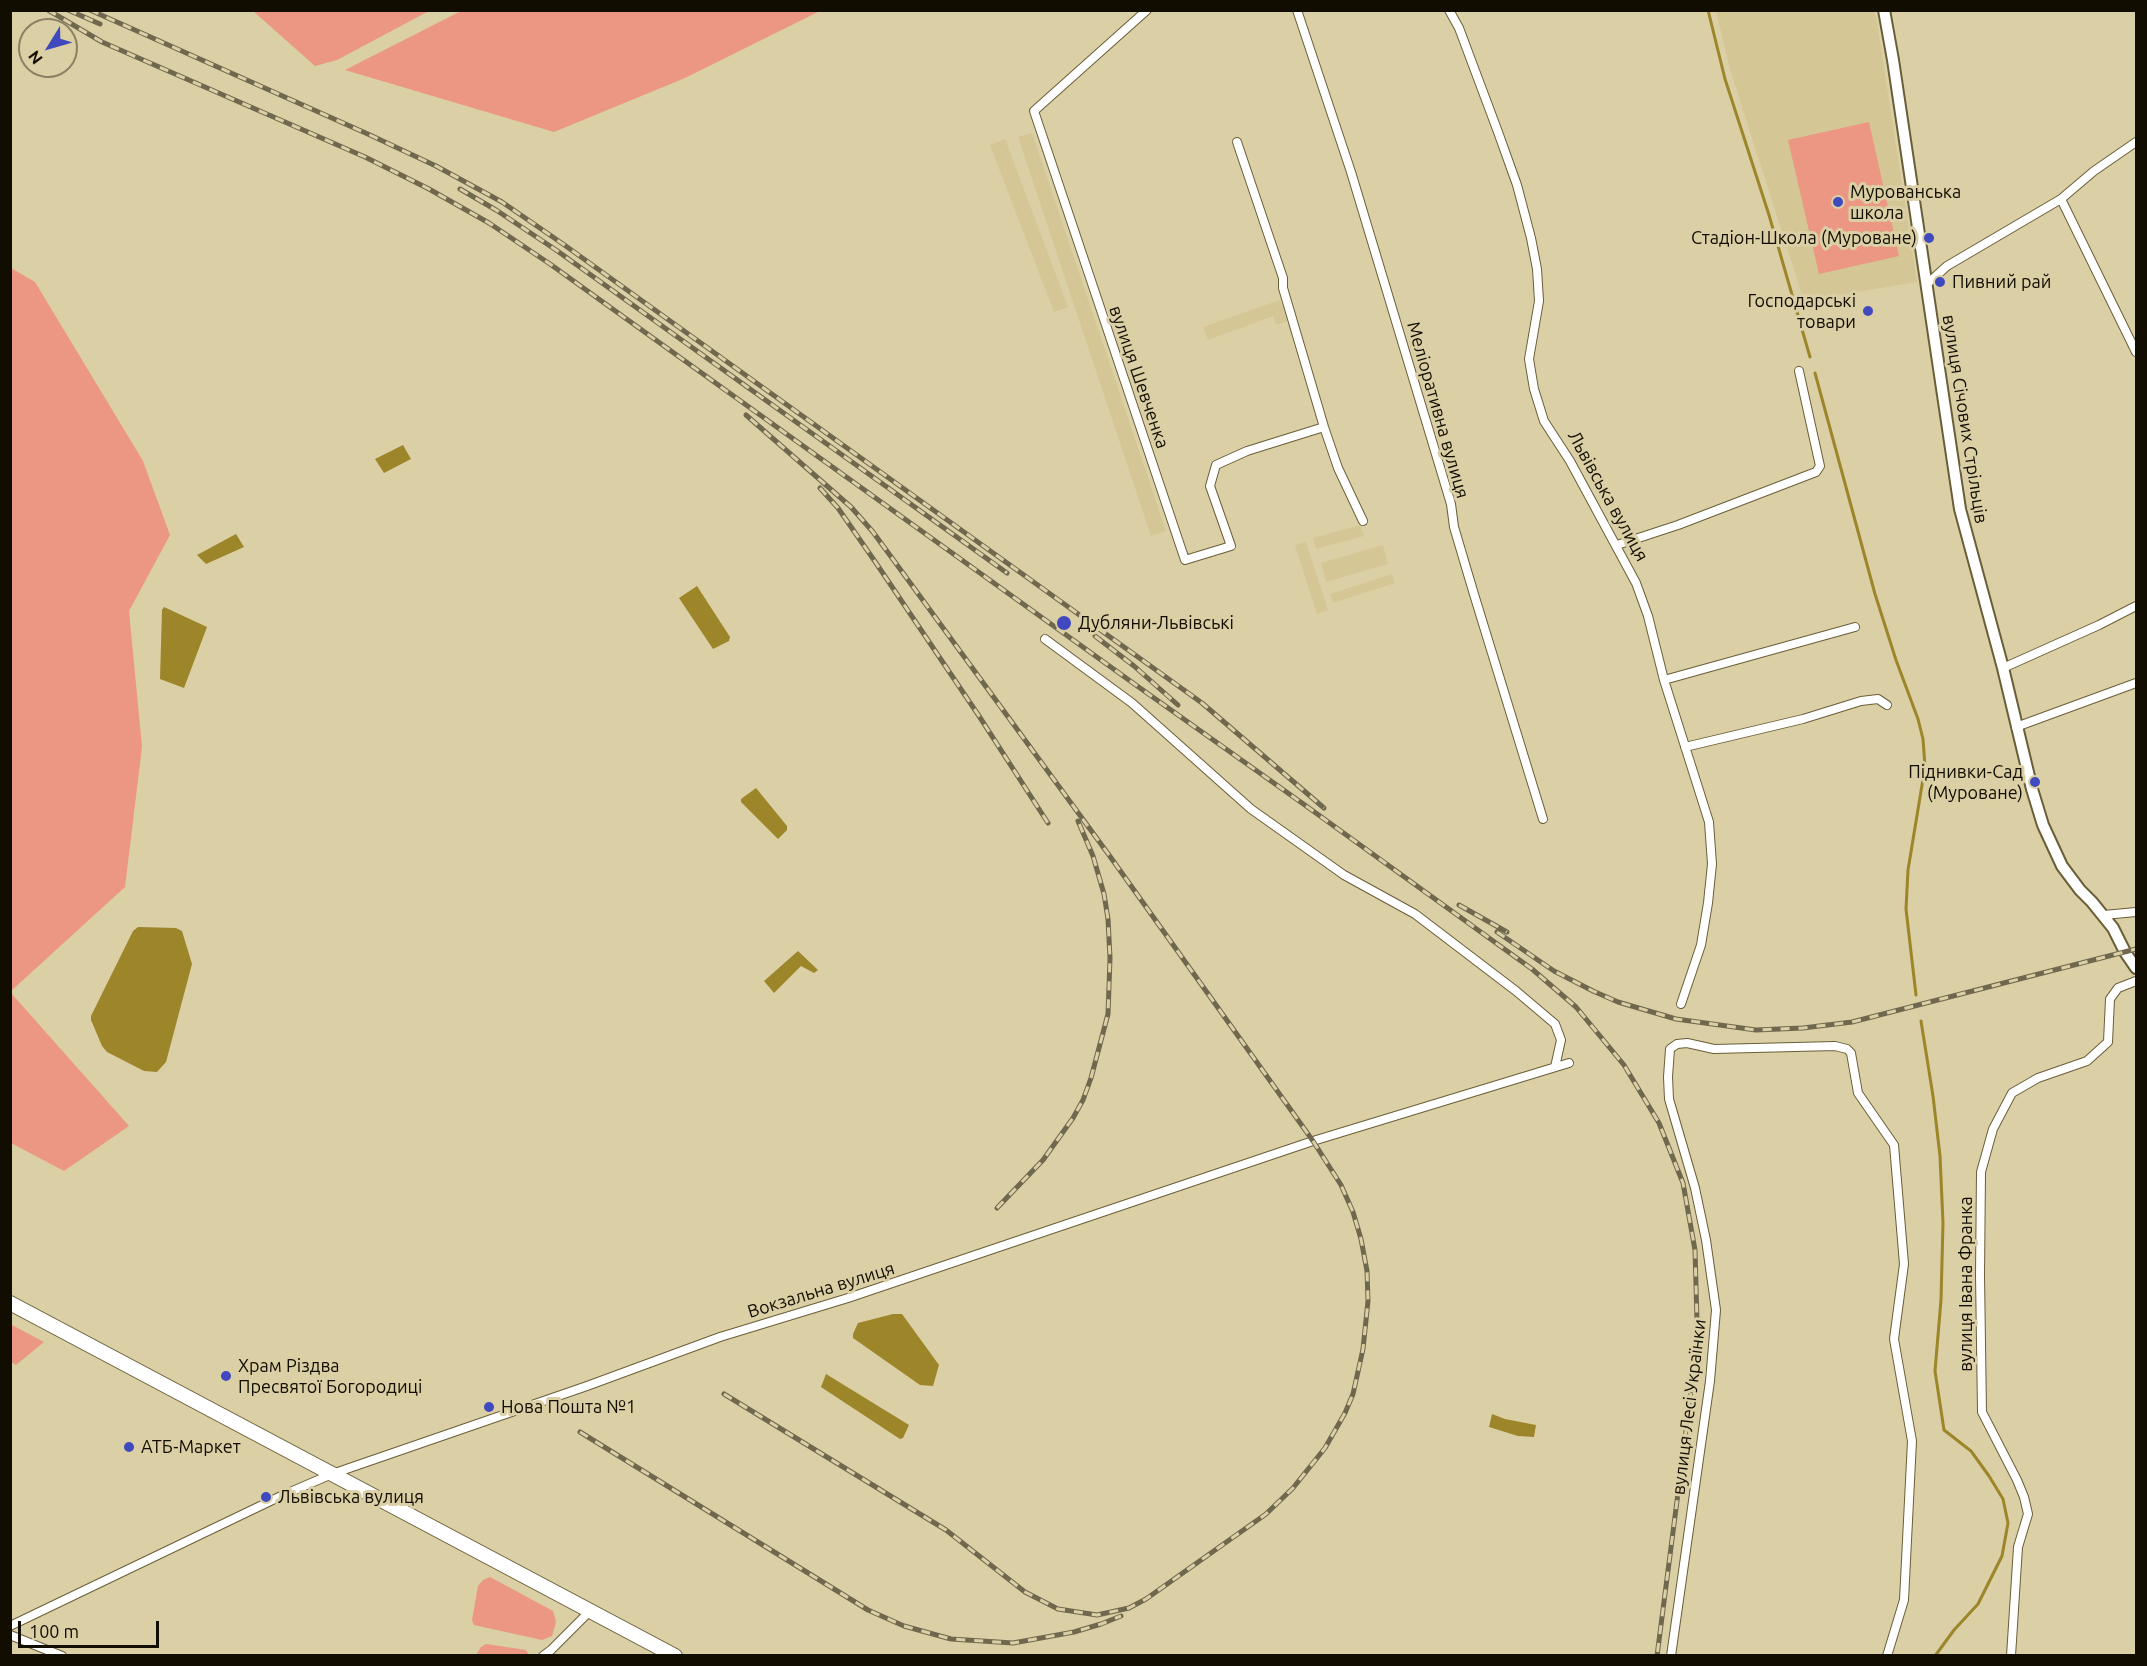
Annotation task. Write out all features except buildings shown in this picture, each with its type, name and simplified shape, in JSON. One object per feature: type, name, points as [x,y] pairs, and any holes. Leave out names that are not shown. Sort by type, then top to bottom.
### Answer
[{"type":"highway","points":[[10,1303],[675,1656]]},
{"type":"street","name":"вулиця Шевченка","points":[[1147,10],[1034,111],[1185,560],[1231,546],[1210,486],[1216,465],[1247,451],[1324,428]]},
{"type":"street","name":"Меліоративна вулиця","points":[[1297,10],[1351,172],[1451,504],[1454,527],[1543,819]]},
{"type":"street","name":"Львівська вулиця","points":[[1449,10],[1460,28],[1498,132],[1517,185],[1531,238],[1537,269],[1539,301],[1529,359],[1536,396],[1544,421],[1570,461],[1617,545],[1640,594],[1664,680],[1709,822],[1712,864],[1701,945],[1681,1004]]},
{"type":"street","name":"вулиця Січових Стрільців","points":[[1884,10],[1960,509],[2003,668],[2034,797],[2055,854],[2070,879],[2104,915],[2136,968]]},
{"type":"street","points":[[1237,142],[1283,278],[1283,288],[1324,428],[1338,468],[1363,521]]},
{"type":"street","points":[[1927,284],[1947,266],[2061,199],[2094,171],[2136,142]]},
{"type":"street","points":[[2061,199],[2136,352]]},
{"type":"street","points":[[1617,545],[1678,525],[1816,472],[1820,466],[1799,371]]},
{"type":"street","points":[[2003,668],[2136,606]]},
{"type":"street","points":[[1664,680],[1855,627]]},
{"type":"street","points":[[1045,639],[1132,703],[1251,809],[1344,875],[1415,914],[1516,991],[1555,1024],[1561,1040],[1555,1067],[1569,1063]]},
{"type":"street","points":[[2016,727],[2136,683]]},
{"type":"street","points":[[1685,747],[1803,719],[1861,700],[1878,699],[1887,705]]},
{"type":"street","points":[[2104,915],[2136,912]]},
{"type":"street","name":"вулиця Івана Франка","points":[[2011,1656],[2018,1547],[2028,1514],[2017,1479],[1982,1412],[1981,1172],[1993,1129],[2012,1094],[2038,1078],[2087,1061],[2108,1042],[2110,999],[2118,988],[2136,981]]},
{"type":"street","name":"вулиця Лесі Українки","points":[[1671,1656],[1710,1381],[1716,1310],[1706,1240],[1695,1188],[1669,1100],[1670,1049],[1677,1044],[1687,1043],[1714,1049],[1835,1046],[1847,1049],[1851,1053],[1858,1093],[1894,1144],[1904,1264],[1894,1339],[1912,1452],[1904,1600],[1887,1656]]},
{"type":"street","name":"Вокзальна вулиця","points":[[10,1626],[281,1496],[332,1474],[587,1386],[720,1337],[882,1287],[1320,1139],[1555,1067]]},
{"type":"street","points":[[543,1656],[590,1611]]},
{"type":"street","points":[[10,1635],[62,1656]]},
{"type":"shaded area","name":"Мурованська школа","points":[[1872,10],[1876,16],[1917,282],[1804,301],[1730,69],[1716,11]]},
{"type":"shaded area","points":[[253,11],[429,11],[337,60],[315,66]]},
{"type":"shaded area","points":[[461,11],[820,11],[685,78],[554,132],[345,70]]},
{"type":"shaded area","points":[[1869,122],[1899,256],[1819,274],[1788,140]]},
{"type":"shaded area","points":[[1032,133],[1166,531],[1151,536],[1018,137]]},
{"type":"shaded area","points":[[1005,139],[1068,307],[1054,312],[990,145]]},
{"type":"shaded area","points":[[11,268],[35,282],[143,461],[170,535],[129,611],[142,747],[125,887],[11,991]]},
{"type":"shaded area","points":[[1280,300],[1288,321],[1276,325],[1273,316],[1208,340],[1203,327]]},
{"type":"shaded area","points":[[403,445],[411,459],[384,473],[375,459]]},
{"type":"shaded area","points":[[1360,525],[1364,536],[1316,549],[1313,538]]},
{"type":"shaded area","points":[[236,534],[244,547],[206,564],[197,555]]},
{"type":"shaded area","points":[[1306,542],[1328,610],[1317,614],[1295,545]]},
{"type":"shaded area","points":[[1383,545],[1388,564],[1326,582],[1321,563]]},
{"type":"shaded area","points":[[1392,574],[1395,583],[1333,603],[1330,594]]},
{"type":"shaded area","points":[[697,586],[730,637],[729,641],[713,649],[679,598]]},
{"type":"shaded area","points":[[164,607],[207,627],[184,688],[160,679],[162,610]]},
{"type":"shaded area","points":[[756,788],[787,826],[787,830],[778,839],[741,802],[741,799]]},
{"type":"shaded area","points":[[138,927],[176,928],[182,931],[192,964],[166,1062],[157,1072],[144,1071],[107,1052],[91,1020],[133,931]]},
{"type":"shaded area","points":[[798,951],[818,970],[814,973],[801,966],[774,993],[764,981]]},
{"type":"shaded area","points":[[11,993],[129,1126],[64,1171],[11,1143]]},
{"type":"shaded area","points":[[893,1314],[902,1314],[939,1365],[933,1386],[920,1385],[853,1338],[858,1323]]},
{"type":"shaded area","points":[[10,1324],[44,1342],[16,1365],[11,1362]]},
{"type":"shaded area","points":[[826,1374],[909,1425],[903,1438],[900,1439],[821,1387]]},
{"type":"shaded area","points":[[1492,1414],[1536,1425],[1534,1437],[1518,1436],[1489,1427]]},
{"type":"shaded area","points":[[490,1577],[553,1611],[556,1622],[552,1636],[542,1640],[474,1625],[472,1620],[478,1586]]},
{"type":"shaded area","points":[[486,1644],[526,1650],[529,1655],[476,1655]]},
{"type":"waterway","points":[[1708,10],[1725,79],[1769,215],[1810,357]]},
{"type":"waterway","points":[[1815,373],[1875,594],[1923,739],[1925,767],[1908,870],[1906,909],[1916,995]]},
{"type":"waterway","points":[[1921,1021],[1940,1156],[1943,1223],[1941,1300],[1935,1371],[1944,1430],[1971,1451],[1989,1476],[2003,1499],[2008,1523],[2002,1556],[1978,1604],[1954,1630],[1935,1656]]},
{"type":"railway","points":[[48,10],[102,42],[365,157],[429,189],[489,223],[550,264],[1302,803],[1532,969],[1576,1007],[1624,1065],[1659,1123],[1683,1183],[1695,1250],[1697,1321],[1694,1369],[1657,1656]]},
{"type":"railway","points":[[68,10],[100,24]]},
{"type":"railway","points":[[90,10],[370,135],[436,166],[502,202],[1202,703],[1324,808]]},
{"type":"railway","points":[[460,189],[556,250],[1007,573]]},
{"type":"railway","points":[[724,1394],[946,1530],[1025,1592],[1058,1609],[1097,1615],[1129,1608],[1146,1599],[1266,1514],[1293,1488],[1325,1448],[1353,1394],[1363,1349],[1368,1301],[1367,1271],[1353,1212],[1341,1185],[1313,1141],[1109,855],[873,532],[851,507],[746,415]]},
{"type":"railway","points":[[820,488],[838,508],[876,563],[1048,823]]},
{"type":"railway","points":[[1095,636],[1134,666],[1178,705]]},
{"type":"railway","points":[[997,1208],[1043,1160],[1073,1118],[1091,1078],[1108,1014],[1110,958],[1108,919],[1104,894],[1093,856],[1078,821]]},
{"type":"railway","points":[[1459,905],[1507,932]]},
{"type":"railway","points":[[1497,932],[1554,971],[1618,1002],[1676,1019],[1756,1030],[1803,1028],[1852,1022],[2136,949]]},
{"type":"railway","points":[[580,1432],[868,1610],[904,1626],[951,1639],[1013,1643],[1074,1632],[1121,1616]]},
{"type":"place","name":"Мурованська школа","points":[[1838,202]]},
{"type":"place","name":"Стадіон-Школа (Муроване)","points":[[1929,238]]},
{"type":"place","name":"Пивний рай","points":[[1940,282]]},
{"type":"place","name":"Господарські товари","points":[[1868,311]]},
{"type":"place","name":"Дубляни-Львівські","points":[[1064,623]]},
{"type":"place","name":"Піднивки-Сад (Муроване)","points":[[2035,782]]},
{"type":"place","name":"Храм Різдва Пресвятої Богородиці","points":[[226,1376]]},
{"type":"place","name":"Нова Пошта №1","points":[[489,1407]]},
{"type":"place","name":"АТБ-Маркет","points":[[129,1447]]},
{"type":"place","name":"Львівська вулиця","points":[[266,1497]]}]
